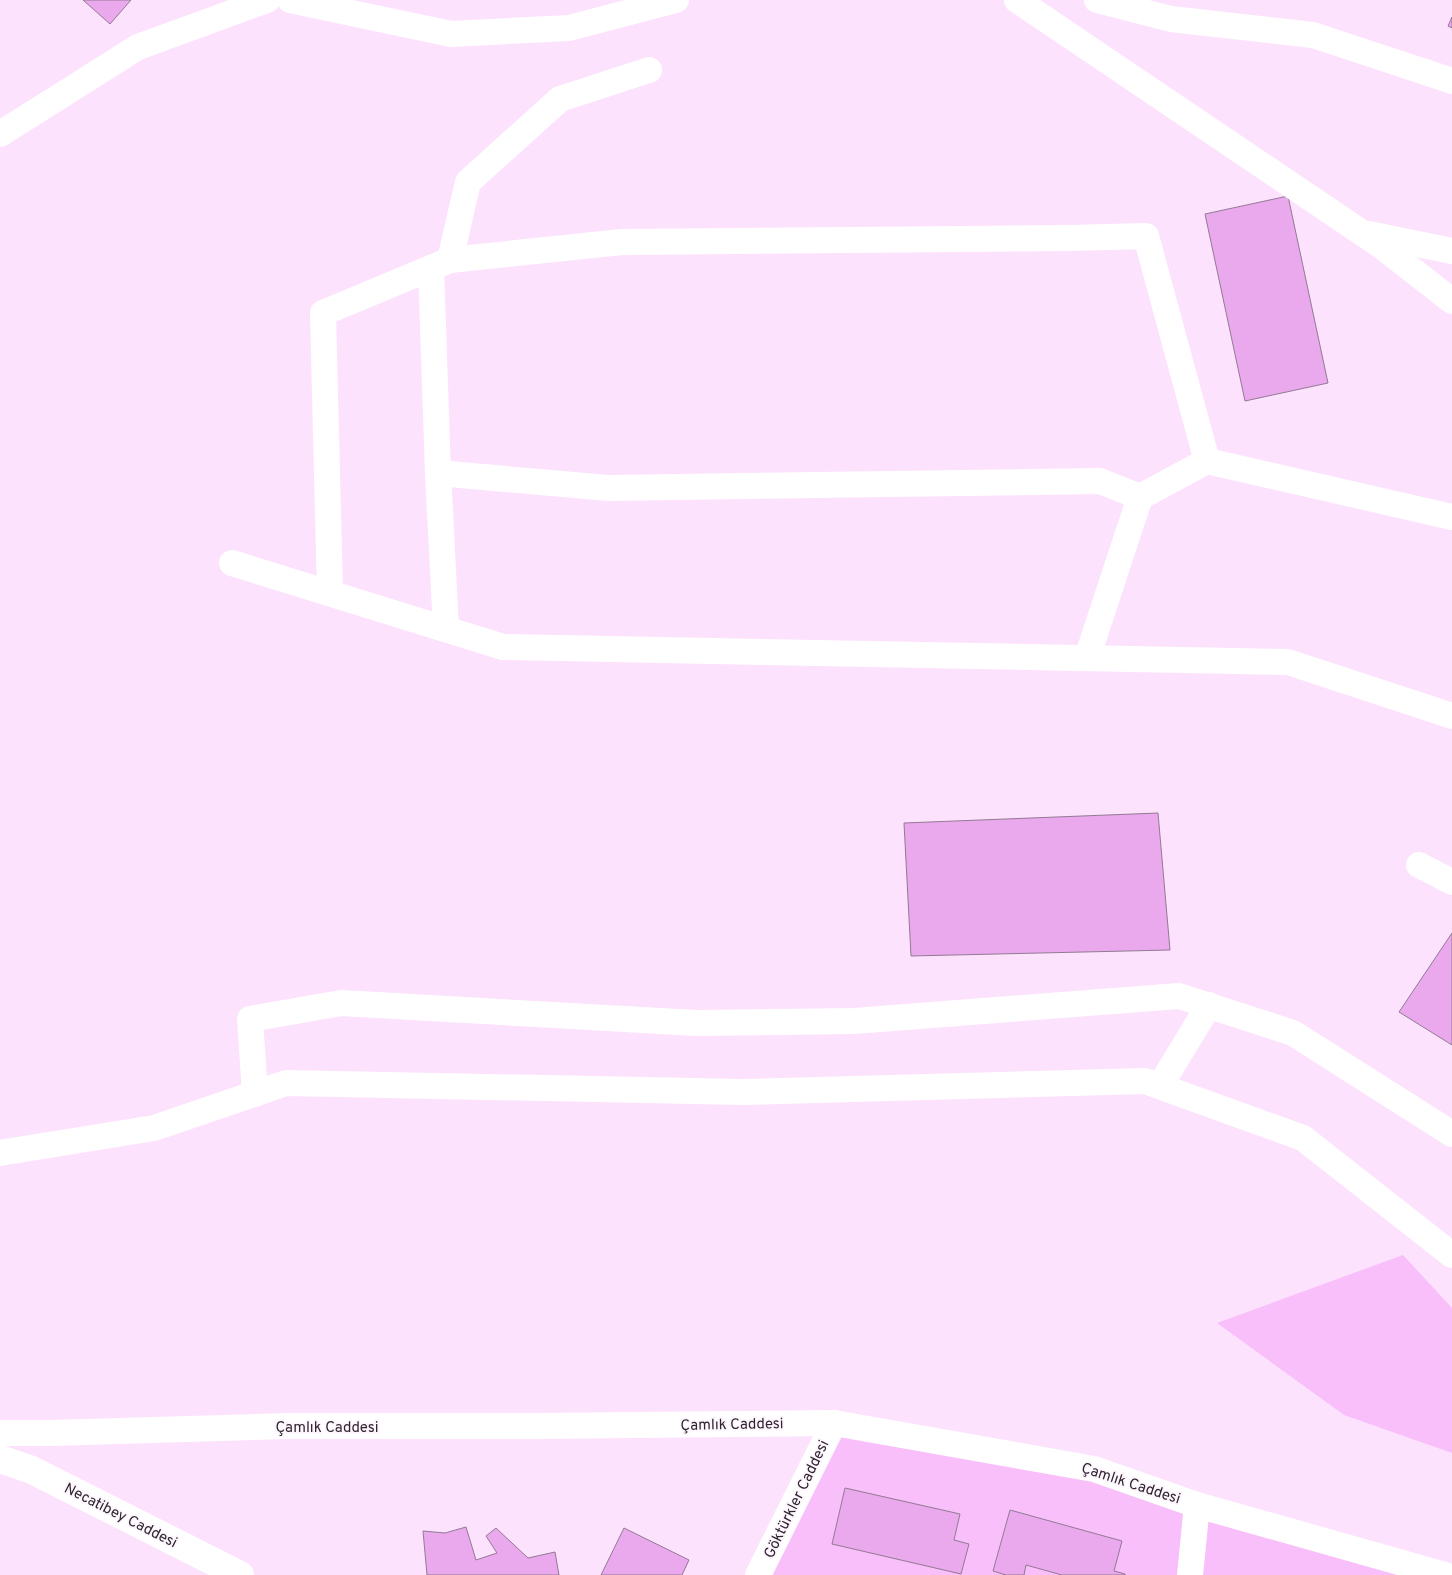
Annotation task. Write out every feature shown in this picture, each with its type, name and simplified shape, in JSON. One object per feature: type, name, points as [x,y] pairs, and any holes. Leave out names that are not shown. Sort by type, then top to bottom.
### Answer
[{"type":"street","points":[[0,134],[138,47],[267,0]]},
{"type":"street","points":[[290,0],[451,34],[569,28],[676,0]]},
{"type":"street","points":[[1017,0],[1380,245],[1452,301]]},
{"type":"street","points":[[1097,0],[1171,19],[1313,36],[1452,81]]},
{"type":"street","points":[[446,629],[438,473],[441,264],[468,182],[560,99],[649,70]]},
{"type":"street","points":[[1361,232],[1452,251]]},
{"type":"street","points":[[330,593],[323,313],[441,264],[622,242],[1050,239],[1146,236],[1207,461]]},
{"type":"street","points":[[1087,658],[1140,497],[1207,461],[1452,517]]},
{"type":"street","points":[[438,473],[608,488],[1100,481],[1140,497]]},
{"type":"street","points":[[232,563],[503,647],[1288,662],[1452,716]]},
{"type":"street","points":[[1419,865],[1452,882]]},
{"type":"street","points":[[255,1094],[250,1019],[342,1003],[696,1023],[854,1021],[1179,996],[1293,1033],[1452,1134]]},
{"type":"street","points":[[1160,1086],[1209,1005]]},
{"type":"street","points":[[0,1154],[154,1128],[286,1084],[743,1092],[1146,1081],[1303,1138],[1452,1255]]},
{"type":"street","name":"Çamlık Caddesi","points":[[0,1433],[52,1434],[286,1426],[834,1423],[1094,1469],[1196,1505],[1445,1575]]},
{"type":"street","name":"Göktürkler Caddesi","points":[[758,1575],[834,1423]]},
{"type":"street","name":"Necatibey Caddesi","points":[[0,1459],[32,1470],[240,1575]]},
{"type":"street","points":[[1190,1575],[1196,1505]]},
{"type":"shaded area","points":[[1403,1255],[1452,1308],[1452,1453],[1344,1415],[1217,1323]]},
{"type":"shaded area","points":[[834,1423],[1094,1469],[1445,1575],[758,1575]]},
{"type":"building","points":[[83,0],[131,0],[110,24]]},
{"type":"building","points":[[1452,17],[1452,28],[1448,26]]},
{"type":"building","points":[[1288,196],[1328,383],[1245,401],[1205,214]]},
{"type":"building","points":[[1158,813],[1170,950],[911,956],[904,823]]},
{"type":"building","points":[[1452,933],[1452,1045],[1399,1012]]},
{"type":"building","points":[[845,1488],[960,1514],[954,1540],[969,1544],[961,1574],[832,1544]]},
{"type":"building","points":[[1010,1510],[1122,1541],[1114,1571],[1125,1575],[1062,1575],[1026,1565],[1024,1575],[1006,1575],[993,1571]]},
{"type":"building","points":[[466,1527],[476,1560],[497,1553],[486,1536],[496,1528],[528,1558],[555,1552],[559,1575],[427,1575],[423,1531],[445,1533]]},
{"type":"building","points":[[624,1528],[689,1560],[682,1575],[601,1575]]}]
